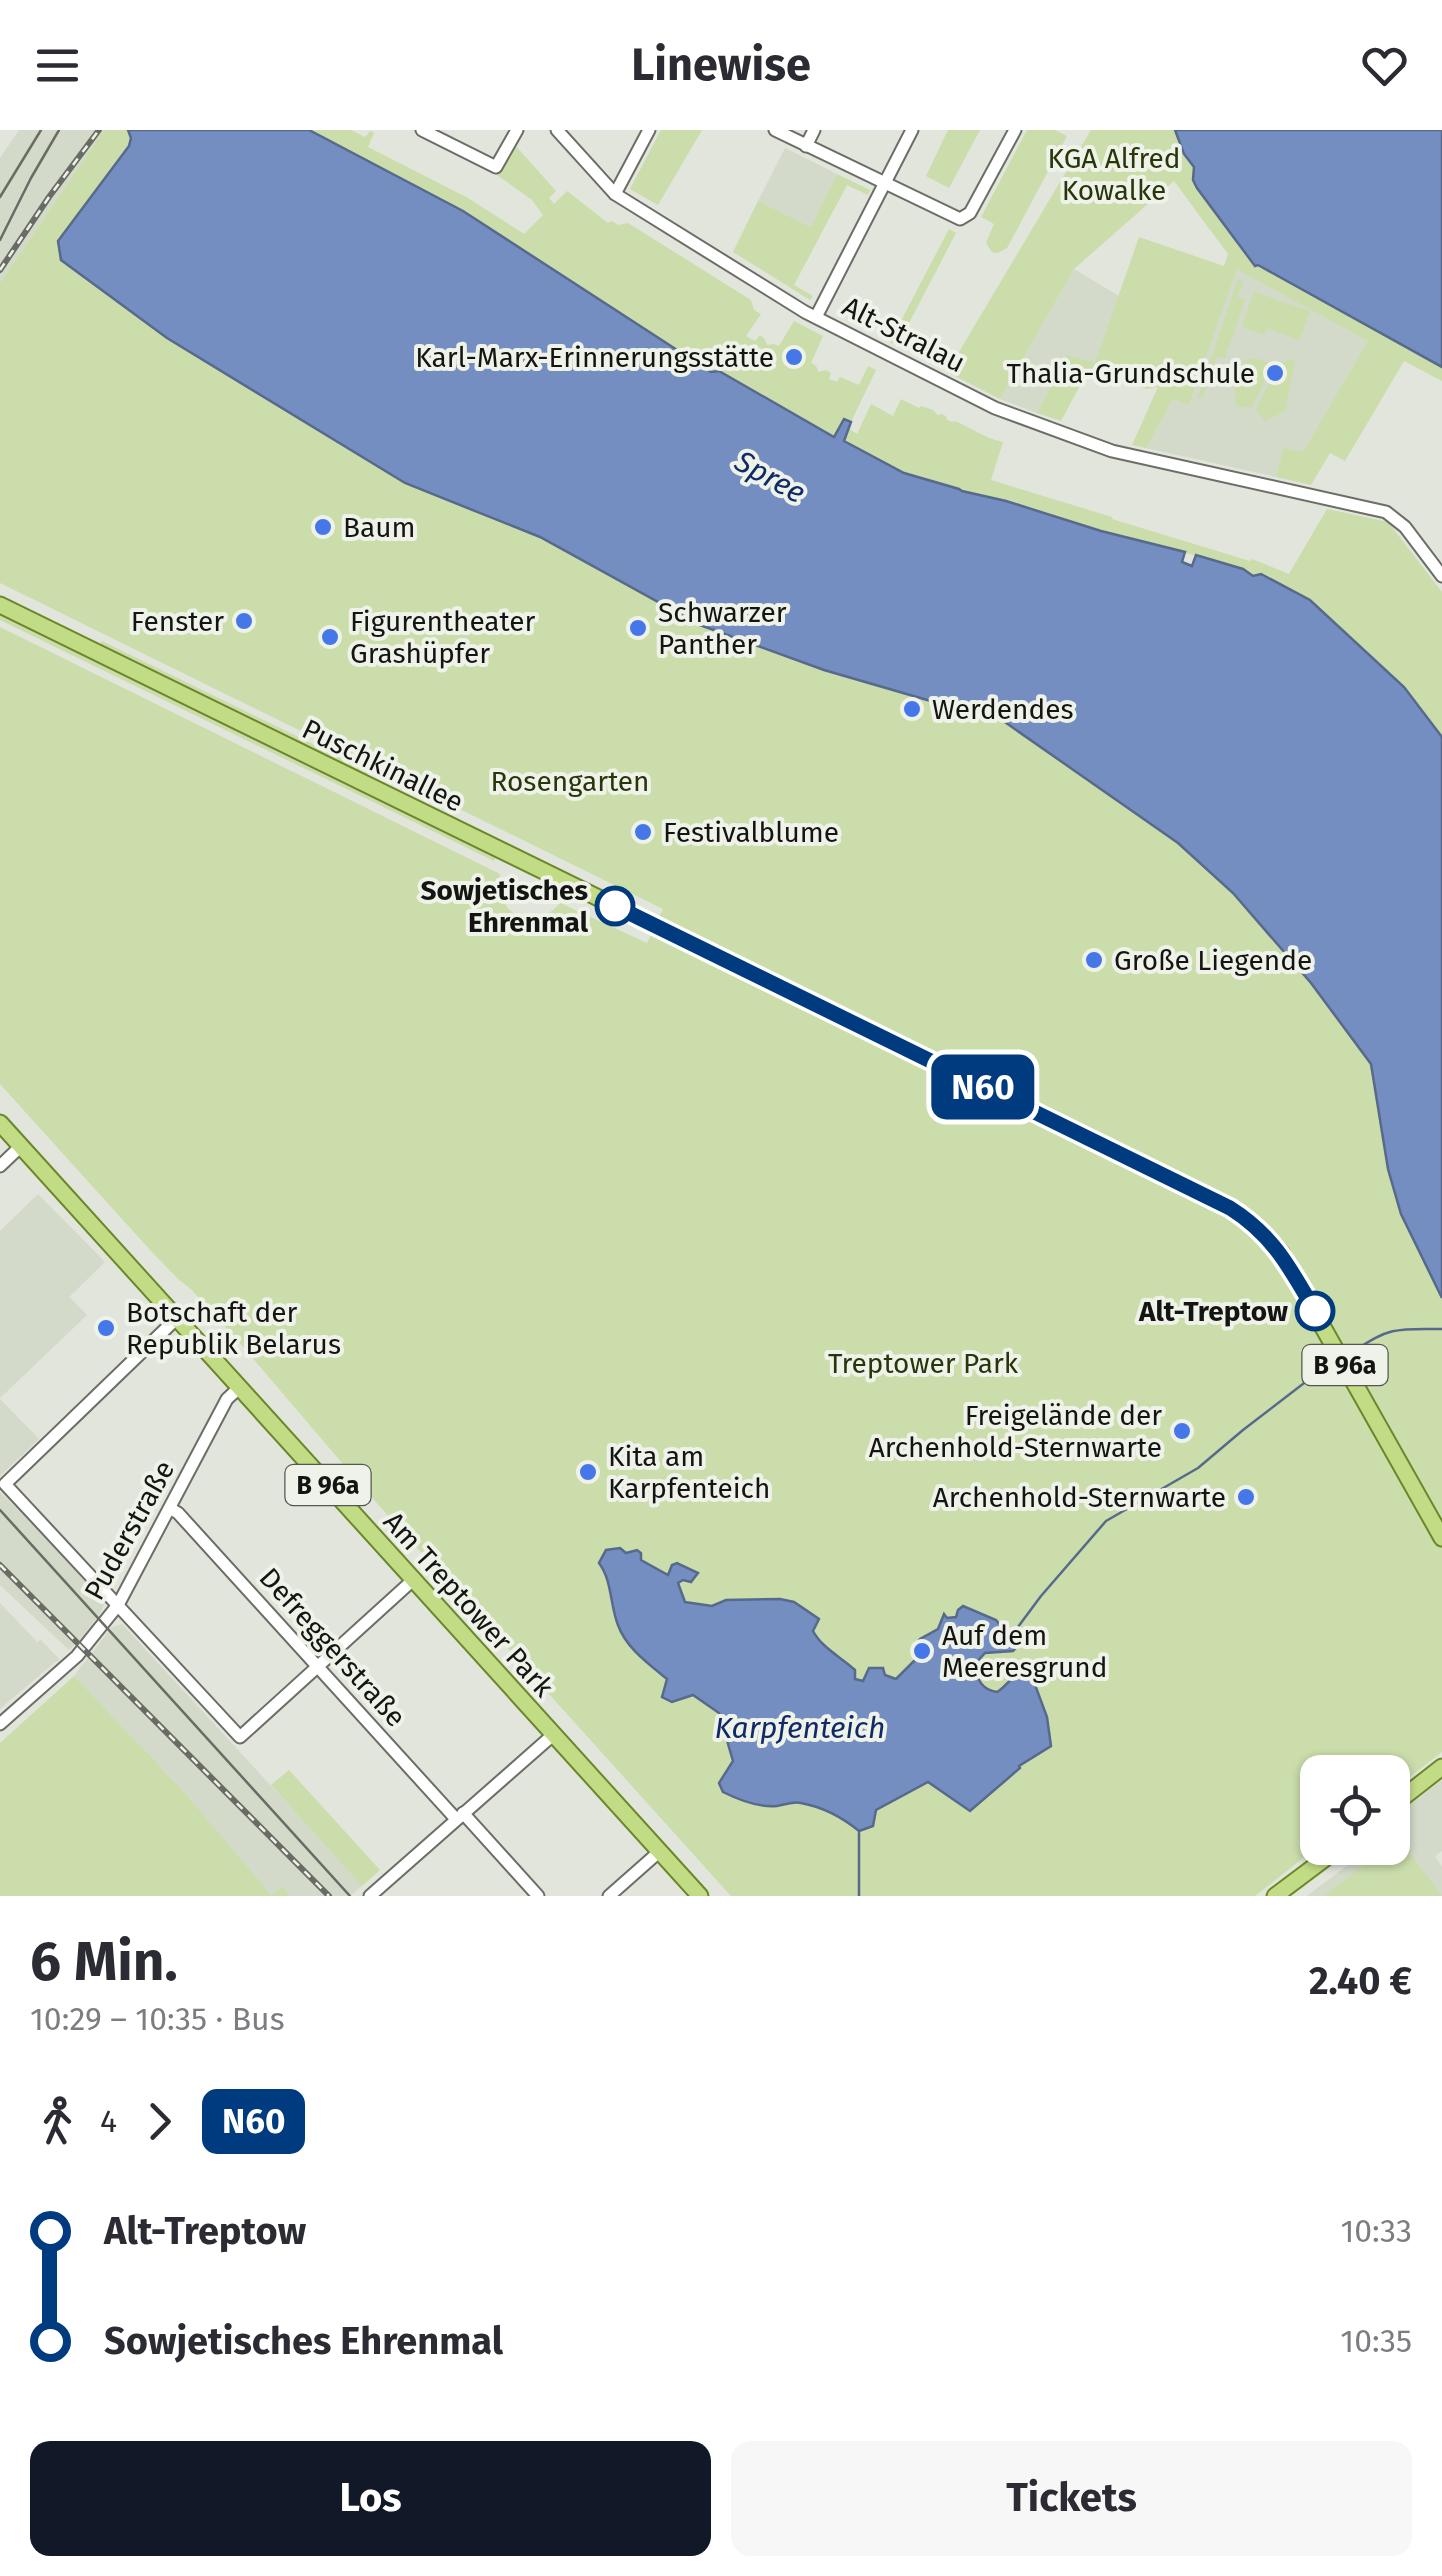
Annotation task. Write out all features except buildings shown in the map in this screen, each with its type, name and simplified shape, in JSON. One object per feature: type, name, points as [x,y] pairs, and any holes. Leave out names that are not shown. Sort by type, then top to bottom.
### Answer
[{"type":"main road","name":"Puschkinallee","points":[[0,605],[1230,1208],[1256,1226],[1281,1253],[1442,1538]]},
{"type":"main road","name":"Am Treptower Park","points":[[0,1123],[700,1896]]},
{"type":"main road","points":[[1410,1792],[1442,1767]]},
{"type":"main road","points":[[1276,1896],[1316,1865]]},
{"type":"street","points":[[422,130],[496,167],[517,130]]},
{"type":"street","name":"Alt-Stralau","points":[[557,130],[615,194],[816,317],[996,408],[1112,451],[1380,510],[1405,527],[1442,576]]},
{"type":"street","points":[[615,194],[649,130]]},
{"type":"street","points":[[775,130],[960,219],[970,213],[1015,130]]},
{"type":"street","points":[[806,146],[814,130]]},
{"type":"street","points":[[816,317],[912,130]]},
{"type":"street","points":[[0,1166],[21,1146]]},
{"type":"street","points":[[177,1318],[4,1484],[240,1737],[414,1580]]},
{"type":"street","name":"Puderstraße","points":[[0,1724],[77,1656],[118,1605],[227,1399],[240,1388]]},
{"type":"street","name":"Defreggerstraße","points":[[171,1509],[538,1896]]},
{"type":"street","points":[[378,1893],[554,1734]]},
{"type":"street","points":[[610,1896],[660,1851]]},
{"type":"shaded area","points":[[19,130],[104,130],[0,283],[0,158]]},
{"type":"shaded area","points":[[785,148],[837,174],[811,227],[758,201]]},
{"type":"shaded area","name":"Thalia-Grundschule","points":[[1237,268],[1368,341],[1303,453],[1283,448],[1276,477],[1146,448],[1173,399],[1189,405]]},
{"type":"shaded area","points":[[1074,269],[1119,296],[1095,364],[1067,355],[1037,413],[1000,399]]},
{"type":"shaded area","points":[[38,1194],[105,1262],[69,1297],[87,1315],[0,1398],[0,1231]]},
{"type":"shaded area","points":[[0,1399],[39,1439],[0,1476]]},
{"type":"shaded area","points":[[0,1492],[104,1604],[69,1650],[0,1585]]},
{"type":"shaded area","points":[[0,1603],[60,1660],[0,1709]]},
{"type":"shaded area","points":[[122,1624],[362,1886],[350,1896],[291,1896],[283,1887],[271,1896],[184,1792],[74,1676],[112,1627]]},
{"type":"shaded area","points":[[1442,1780],[1442,1851],[1435,1856],[1442,1867],[1442,1896],[1307,1896],[1348,1865],[1410,1865],[1410,1804]]},
{"type":"green space","name":"Treptower Park","points":[[104,130],[128,130],[131,141],[58,241],[61,260],[167,338],[405,483],[540,537],[824,670],[999,718],[1178,843],[1233,893],[1311,983],[1371,1064],[1388,1169],[1401,1214],[1442,1298],[1442,1752],[1410,1777],[1410,1755],[1300,1755],[1300,1860],[1255,1896],[731,1896],[366,1491],[238,1341],[0,1084],[0,627],[500,874],[503,900],[517,916],[538,918],[560,903],[647,943],[663,909],[0,583],[0,283]]},
{"type":"green space","points":[[309,130],[351,130],[365,137],[370,131],[374,133],[368,147],[468,198],[524,234],[543,215],[532,200],[497,175],[515,145],[556,191],[549,198],[554,204],[567,191],[608,223],[628,223],[751,300],[754,310],[761,314],[746,336],[755,341],[760,335],[767,345],[779,346],[794,321],[823,336],[811,363],[819,372],[831,373],[829,379],[837,382],[840,377],[859,385],[868,366],[876,370],[848,428],[857,434],[871,404],[893,416],[901,399],[1003,442],[991,480],[1252,559],[1289,574],[1327,509],[1388,522],[1442,592],[1442,737],[1404,687],[1310,601],[1243,569],[904,473],[719,371],[711,372],[463,211]]},
{"type":"green space","points":[[661,130],[702,130],[658,205],[630,189]]},
{"type":"green space","points":[[948,130],[980,130],[949,188],[926,176]]},
{"type":"green space","points":[[1027,130],[1055,130],[1067,136],[1007,248],[992,252],[986,243],[994,224],[981,217]]},
{"type":"green space","name":"KGA Alfred Kowalke","points":[[1091,130],[1175,130],[1184,155],[1194,167],[1197,188],[1249,260],[1442,367],[1442,381],[1404,361],[1345,461],[1330,453],[1311,485],[1276,477],[1283,448],[1303,452],[1368,341],[1237,269],[1189,405],[1173,399],[1146,448],[1132,445],[1158,387],[1147,389],[1089,369],[1061,421],[1037,413],[1067,355],[1095,363],[1139,237],[1224,266],[1228,254],[1174,181],[1074,269],[1000,399],[947,372]]},
{"type":"green space","points":[[837,174],[870,190],[868,195],[847,185],[794,285],[813,296],[810,300],[733,252],[758,201],[811,227]]},
{"type":"green space","points":[[949,229],[956,233],[897,346],[890,342]]},
{"type":"green space","points":[[1238,279],[1243,281],[1237,297],[1245,300],[1225,358],[1217,356],[1202,399],[1198,397]]},
{"type":"green space","points":[[1254,292],[1310,311],[1299,340],[1267,328],[1264,335],[1242,327]]},
{"type":"green space","points":[[1253,358],[1269,364],[1264,383],[1251,408],[1236,406],[1234,377],[1245,361]]},
{"type":"green space","points":[[1287,360],[1295,361],[1285,411],[1265,421],[1256,410],[1275,370]]},
{"type":"green space","points":[[0,612],[497,855],[494,861],[0,620]]},
{"type":"green space","points":[[102,641],[370,772],[365,777],[99,646]]},
{"type":"green space","points":[[74,1676],[184,1792],[271,1895],[283,1887],[291,1896],[0,1896],[0,1743]]},
{"type":"green space","points":[[289,1770],[380,1870],[362,1886],[271,1785]]},
{"type":"green space","points":[[1410,1854],[1442,1896],[1324,1896],[1364,1865],[1410,1865]]},
{"type":"water","name":"Spree","points":[[128,130],[309,130],[463,211],[711,372],[719,371],[834,437],[844,419],[851,422],[844,441],[904,473],[1185,552],[1182,562],[1192,566],[1196,555],[1243,569],[1253,576],[1261,574],[1310,600],[1404,687],[1442,737],[1442,1298],[1401,1214],[1388,1169],[1371,1064],[1311,983],[1233,893],[1178,843],[999,718],[824,670],[700,625],[540,537],[405,483],[167,338],[61,260],[58,241],[129,146]]},
{"type":"water","points":[[1175,130],[1442,130],[1442,367],[1255,266],[1197,188],[1194,167]]},
{"type":"water","name":"Karpfenteich","points":[[620,1548],[626,1553],[637,1550],[641,1560],[668,1575],[677,1563],[698,1573],[691,1582],[678,1583],[685,1602],[712,1606],[726,1600],[794,1602],[819,1619],[813,1631],[817,1637],[855,1670],[855,1679],[863,1681],[869,1668],[883,1668],[885,1675],[896,1679],[918,1657],[915,1645],[938,1629],[944,1614],[947,1618],[956,1617],[963,1606],[996,1620],[1010,1638],[1021,1642],[1013,1651],[985,1653],[975,1664],[978,1679],[987,1689],[997,1692],[1017,1676],[1034,1682],[1047,1717],[1051,1746],[1019,1766],[970,1811],[928,1782],[876,1810],[873,1826],[859,1831],[809,1805],[795,1802],[763,1806],[729,1795],[719,1783],[733,1761],[719,1713],[693,1695],[672,1702],[662,1697],[667,1679],[639,1655],[622,1633],[599,1563],[606,1550]]},
{"type":"waterway","points":[[1356,1350],[1396,1330],[1442,1329]]},
{"type":"waterway","points":[[1009,1639],[1106,1521],[1198,1468],[1325,1367]]},
{"type":"waterway","points":[[859,1833],[859,1896]]},
{"type":"tram line","points":[[0,197],[41,130]]},
{"type":"tram line","points":[[0,240],[59,130]]},
{"type":"tram line","points":[[0,1510],[350,1896]]},
{"type":"railway","points":[[0,270],[99,130]]},
{"type":"railway","points":[[0,1565],[329,1896]]},
{"type":"bus line","name":"N60","points":[[615,906],[1230,1208],[1269,1238],[1315,1311]]},
{"type":"place","name":"Karl-Marx-Erinnerungsstätte","points":[[794,357]]},
{"type":"place","name":"Thalia-Grundschule","points":[[1275,373]]},
{"type":"place","name":"Baum","points":[[323,527]]},
{"type":"place","name":"Fenster","points":[[244,621]]},
{"type":"place","name":"Schwarzer Panther","points":[[638,628]]},
{"type":"place","name":"Figurentheater Grashüpfer","points":[[330,637]]},
{"type":"place","name":"Werdendes","points":[[912,709]]},
{"type":"place","name":"Festivalblume","points":[[643,832]]},
{"type":"place","name":"Sowjetisches Ehrenmal","points":[[615,906]]},
{"type":"place","name":"Große Liegende","points":[[1094,960]]},
{"type":"place","name":"Alt-Treptow","points":[[1315,1311]]},
{"type":"place","name":"Botschaft der Republik Belarus","points":[[106,1328]]},
{"type":"place","name":"Freigelände der Archenhold-Sternwarte","points":[[1182,1431]]},
{"type":"place","name":"Kita am Karpfenteich","points":[[588,1472]]},
{"type":"place","name":"Archenhold-Sternwarte","points":[[1246,1497]]},
{"type":"place","name":"Auf dem Meeresgrund","points":[[922,1651]]},
{"type":"park label","name":"Rosengarten","points":[[570,781]]}]
